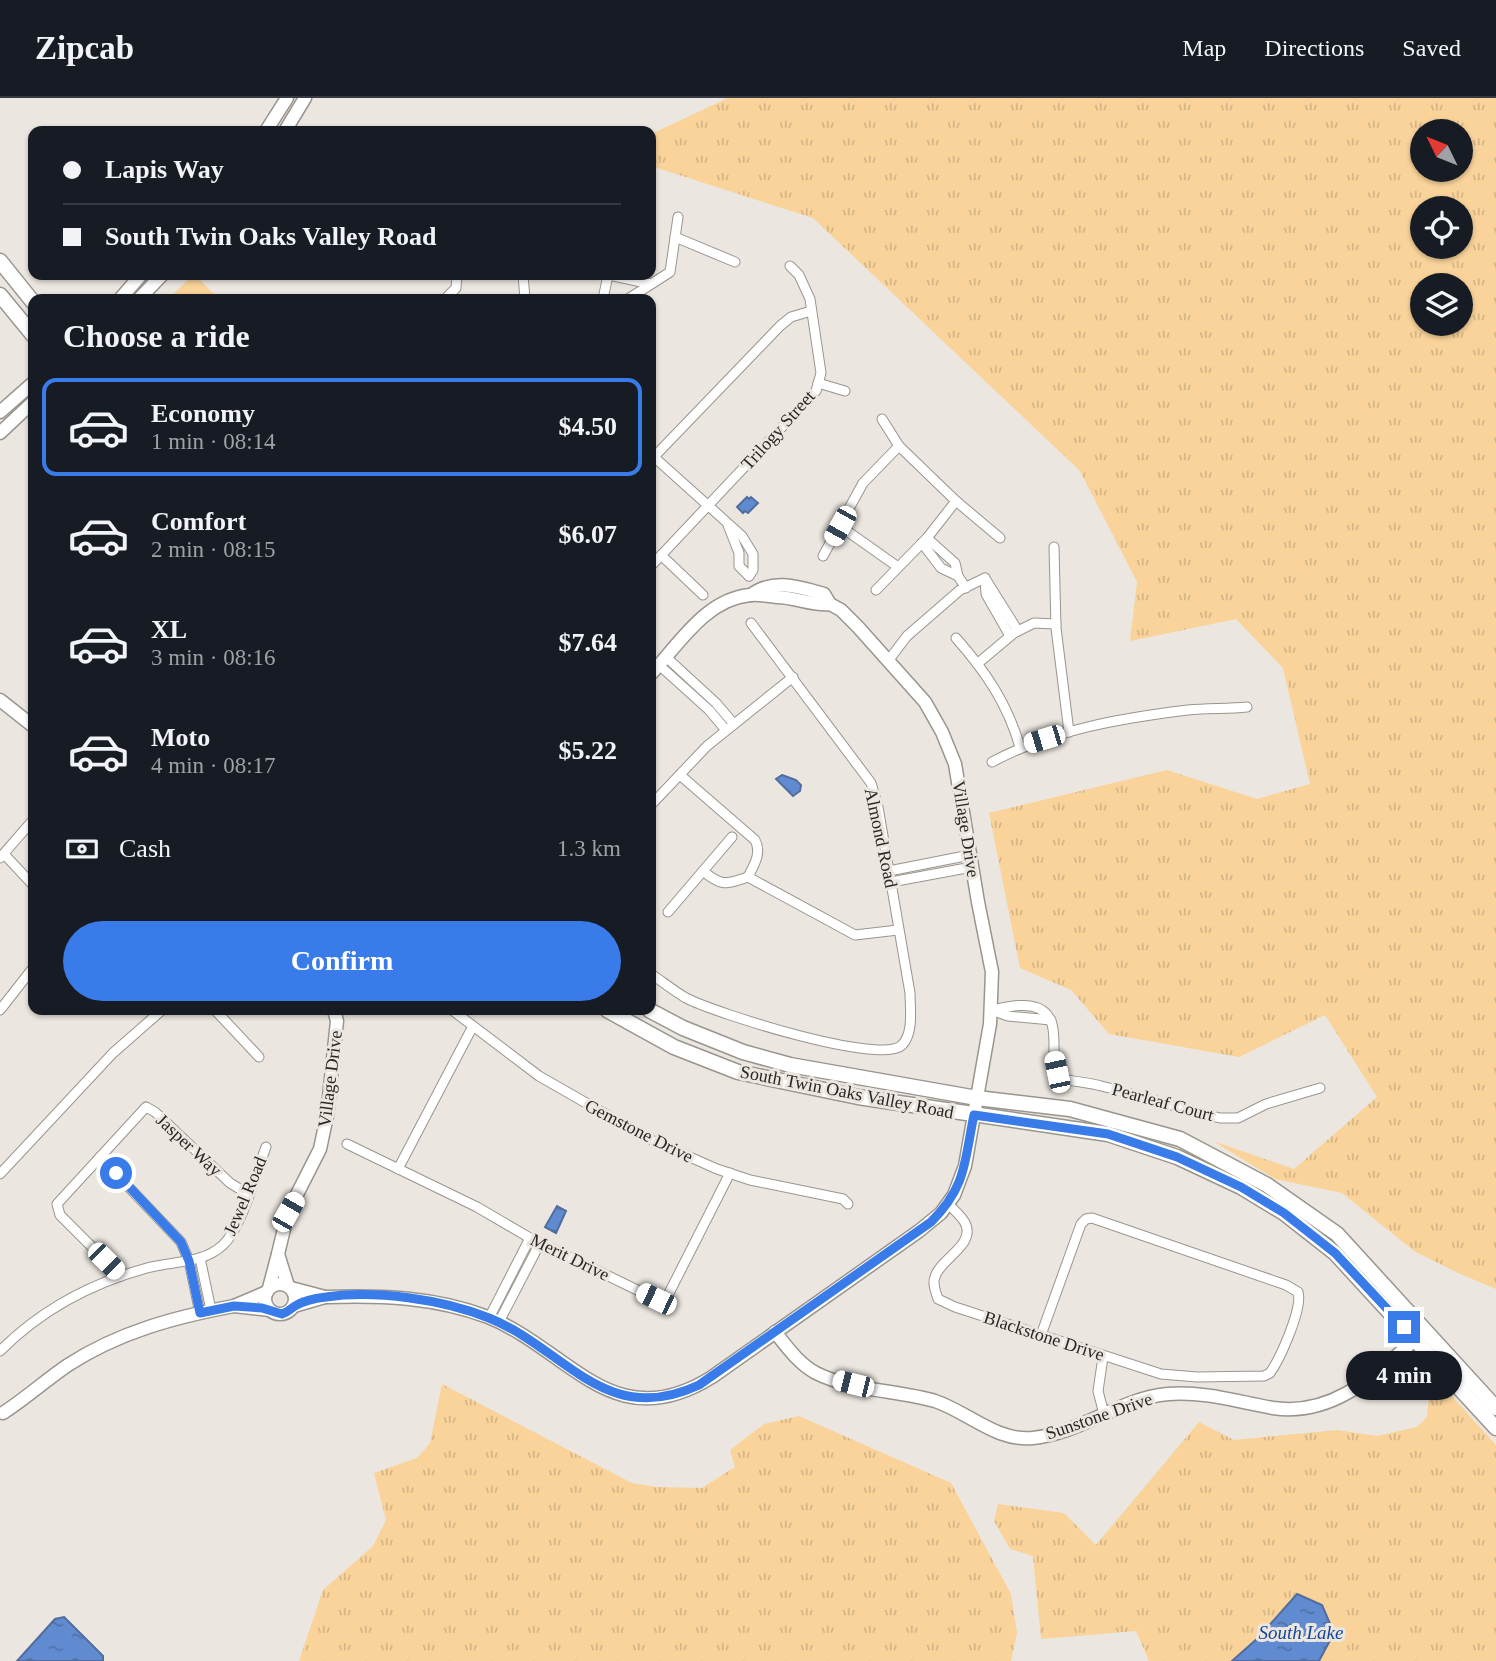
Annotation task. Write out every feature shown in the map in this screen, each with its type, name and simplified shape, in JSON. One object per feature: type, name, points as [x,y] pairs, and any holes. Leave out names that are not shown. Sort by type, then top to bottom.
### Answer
[{"type":"main road","points":[[0,261],[28,296]]},
{"type":"main road","points":[[0,295],[28,329]]},
{"type":"main road","name":"South Twin Oaks Valley Road","points":[[656,1014],[683,1028],[743,1052],[790,1065],[977,1097],[1070,1109],[1180,1139],[1267,1185],[1337,1234],[1496,1428]]},
{"type":"main road","name":"South Twin Oaks Valley Road","points":[[616,1015],[674,1047],[738,1072],[785,1084],[1108,1134],[1177,1157],[1241,1187],[1284,1213],[1335,1253],[1496,1408]]},
{"type":"street","points":[[269,126],[287,98]]},
{"type":"street","points":[[288,126],[305,98]]},
{"type":"street","points":[[636,294],[670,272],[677,217]]},
{"type":"street","points":[[675,237],[735,262]]},
{"type":"street","name":"Trilogy Street","points":[[656,560],[816,391],[821,373],[810,299],[799,275],[790,267]]},
{"type":"street","points":[[124,294],[137,280]]},
{"type":"street","points":[[144,294],[157,280]]},
{"type":"street","points":[[632,280],[651,284]]},
{"type":"street","points":[[656,454],[779,326],[791,317],[811,311]]},
{"type":"street","points":[[818,383],[845,391]]},
{"type":"street","points":[[0,412],[28,387]]},
{"type":"street","points":[[0,433],[28,407]]},
{"type":"street","points":[[882,419],[899,446],[956,501],[1000,538]]},
{"type":"street","points":[[823,556],[863,483],[899,446]]},
{"type":"street","points":[[656,461],[734,528],[749,548],[753,554],[749,576],[751,595]]},
{"type":"street","points":[[876,590],[924,540],[956,501]]},
{"type":"street","points":[[728,525],[739,553],[739,566],[749,576]]},
{"type":"street","points":[[840,526],[898,567]]},
{"type":"street","points":[[924,540],[944,552],[955,563],[958,576],[966,588]]},
{"type":"street","points":[[924,540],[941,568],[958,576]]},
{"type":"street","points":[[1054,547],[1056,624],[1069,732]]},
{"type":"street","points":[[739,553],[749,548]]},
{"type":"street","points":[[936,560],[944,552]]},
{"type":"street","points":[[661,555],[703,595]]},
{"type":"street","points":[[888,661],[907,636],[966,588],[985,579],[999,598],[1000,612],[1014,633]]},
{"type":"street","name":"Village Drive","points":[[659,665],[709,611],[727,601],[751,595],[763,585],[799,588],[824,594],[830,604],[858,626],[925,702],[942,732],[955,764],[992,972],[990,1010],[965,1166],[948,1204]]},
{"type":"street","name":"Almond Road","points":[[656,977],[686,998],[747,1022],[837,1044],[890,1051],[901,1046],[907,1037],[910,993],[878,804],[871,783],[751,623]]},
{"type":"street","points":[[977,664],[1014,633],[1034,623],[1056,624]]},
{"type":"street","points":[[956,638],[1000,695],[1020,747]]},
{"type":"street","points":[[659,665],[729,726]]},
{"type":"street","points":[[656,800],[729,726],[793,677]]},
{"type":"street","points":[[0,700],[28,722]]},
{"type":"street","points":[[992,762],[1020,747],[1069,732],[1190,710],[1247,707]]},
{"type":"street","points":[[680,775],[755,840],[759,846],[757,858],[748,877]]},
{"type":"street","points":[[28,826],[2,856],[28,880]]},
{"type":"street","points":[[668,912],[732,837]]},
{"type":"street","points":[[889,871],[971,861]]},
{"type":"street","points":[[891,882],[971,861]]},
{"type":"street","points":[[703,871],[716,882],[723,884],[748,877],[855,935],[898,930]]},
{"type":"street","points":[[0,1010],[28,974]]},
{"type":"street","points":[[990,1010],[1019,1005],[1039,1008],[1051,1020]]},
{"type":"street","points":[[1028,1007],[1028,1017]]},
{"type":"street","points":[[990,1010],[1008,1016],[1051,1020]]},
{"type":"street","points":[[0,1174],[113,1053],[156,1015]]},
{"type":"street","points":[[220,1015],[259,1057]]},
{"type":"street","name":"Village Drive","points":[[268,1290],[288,1212],[320,1149],[327,1116],[338,1015]]},
{"type":"street","name":"Gemstone Drive","points":[[458,1015],[519,1062],[581,1102],[649,1139],[750,1180],[843,1199],[848,1204]]},
{"type":"street","name":"Pearleaf Court","points":[[1051,1020],[1056,1039],[1053,1054],[1057,1072],[1064,1079],[1100,1085],[1220,1118],[1238,1118],[1266,1104],[1320,1088]]},
{"type":"street","points":[[398,1169],[472,1026]]},
{"type":"street","name":"Jasper Way","points":[[121,1276],[60,1215],[57,1204],[146,1107],[155,1112],[230,1183],[248,1194]]},
{"type":"street","name":"Merit Drive","points":[[347,1144],[664,1303],[730,1173]]},
{"type":"street","name":"Jewel Road","points":[[0,1351],[59,1304],[101,1283],[149,1268],[200,1258],[225,1244],[236,1226],[266,1147]]},
{"type":"street","points":[[100,1157],[185,1247],[193,1279],[206,1311]]},
{"type":"street","points":[[1,1415],[66,1366],[108,1342],[160,1322],[234,1306],[276,1284],[326,1297],[412,1297],[444,1304],[494,1320],[534,1342],[584,1379],[604,1390],[629,1397],[671,1396],[699,1385],[919,1231],[948,1204]]},
{"type":"street","name":"Blackstone Drive","points":[[948,1204],[966,1223],[967,1231],[964,1242],[935,1277],[934,1288],[938,1299],[1103,1357],[1168,1375],[1264,1376],[1273,1370],[1300,1298],[1298,1292],[1286,1285],[1092,1218],[1081,1224],[1041,1335]]},
{"type":"street","points":[[494,1320],[530,1238]]},
{"type":"street","points":[[494,1320],[540,1243]]},
{"type":"street","points":[[278,1254],[296,1297],[294,1306]]},
{"type":"street","points":[[200,1258],[206,1311]]},
{"type":"street","points":[[519,1259],[529,1264]]},
{"type":"street","points":[[193,1279],[204,1277]]},
{"type":"street","points":[[268,1290],[265,1301],[270,1310]]},
{"type":"street","points":[[234,1306],[282,1314],[294,1306],[326,1297]]},
{"type":"street","name":"Sunstone Drive","points":[[775,1332],[801,1363],[816,1373],[936,1402],[1004,1435],[1020,1439],[1056,1434],[1143,1398],[1166,1394],[1204,1394],[1283,1409],[1302,1410],[1329,1403],[1367,1381],[1420,1335]]},
{"type":"street","points":[[1103,1357],[1098,1391],[1104,1414]]},
{"type":"green space","points":[[728,98],[1496,98],[1496,1289],[1414,1251],[1342,1193],[1275,1179],[1213,1141],[1294,1169],[1377,1097],[1325,1015],[1239,1057],[1109,1034],[1071,990],[1020,968],[989,813],[1167,770],[1257,799],[1310,784],[1283,668],[1236,619],[1130,641],[1137,582],[1080,471],[813,218],[656,168],[656,132]]},
{"type":"green space","points":[[188,280],[200,280],[214,294],[173,294]]},
{"type":"green space","points":[[1431,1373],[1496,1445],[1496,1661],[1319,1661],[1334,1633],[1259,1637],[1232,1661],[1149,1661],[1136,1631],[1041,1639],[1033,1556],[1010,1549],[994,1521],[998,1504],[1064,1513],[1096,1545],[1199,1422],[1234,1440],[1337,1430],[1377,1436],[1417,1427],[1427,1417]]},
{"type":"green space","points":[[442,1384],[632,1483],[656,1487],[702,1488],[735,1467],[730,1450],[764,1424],[799,1416],[951,1483],[1011,1594],[1017,1633],[1011,1661],[299,1661],[323,1590],[373,1546],[386,1520],[374,1473],[417,1458],[430,1443]]},
{"type":"water","points":[[747,497],[758,503],[748,513],[743,513],[737,507]]},
{"type":"water","points":[[782,775],[796,780],[801,785],[800,791],[793,796],[776,779]]},
{"type":"water","points":[[557,1206],[566,1211],[556,1233],[545,1227]]},
{"type":"water","name":"South Lake","points":[[1297,1594],[1322,1605],[1334,1633],[1319,1661],[1232,1661],[1259,1637]]},
{"type":"water","points":[[64,1617],[103,1656],[103,1661],[17,1661],[55,1619]]},
{"type":"route","points":[[116,1173],[185,1247],[200,1313],[234,1306],[262,1308],[282,1314],[301,1303],[326,1297],[412,1297],[475,1313],[507,1326],[534,1342],[584,1379],[604,1390],[629,1397],[671,1396],[699,1385],[931,1222],[954,1195],[960,1181],[974,1115],[1108,1134],[1177,1157],[1241,1187],[1284,1213],[1335,1253],[1404,1327]]}]
